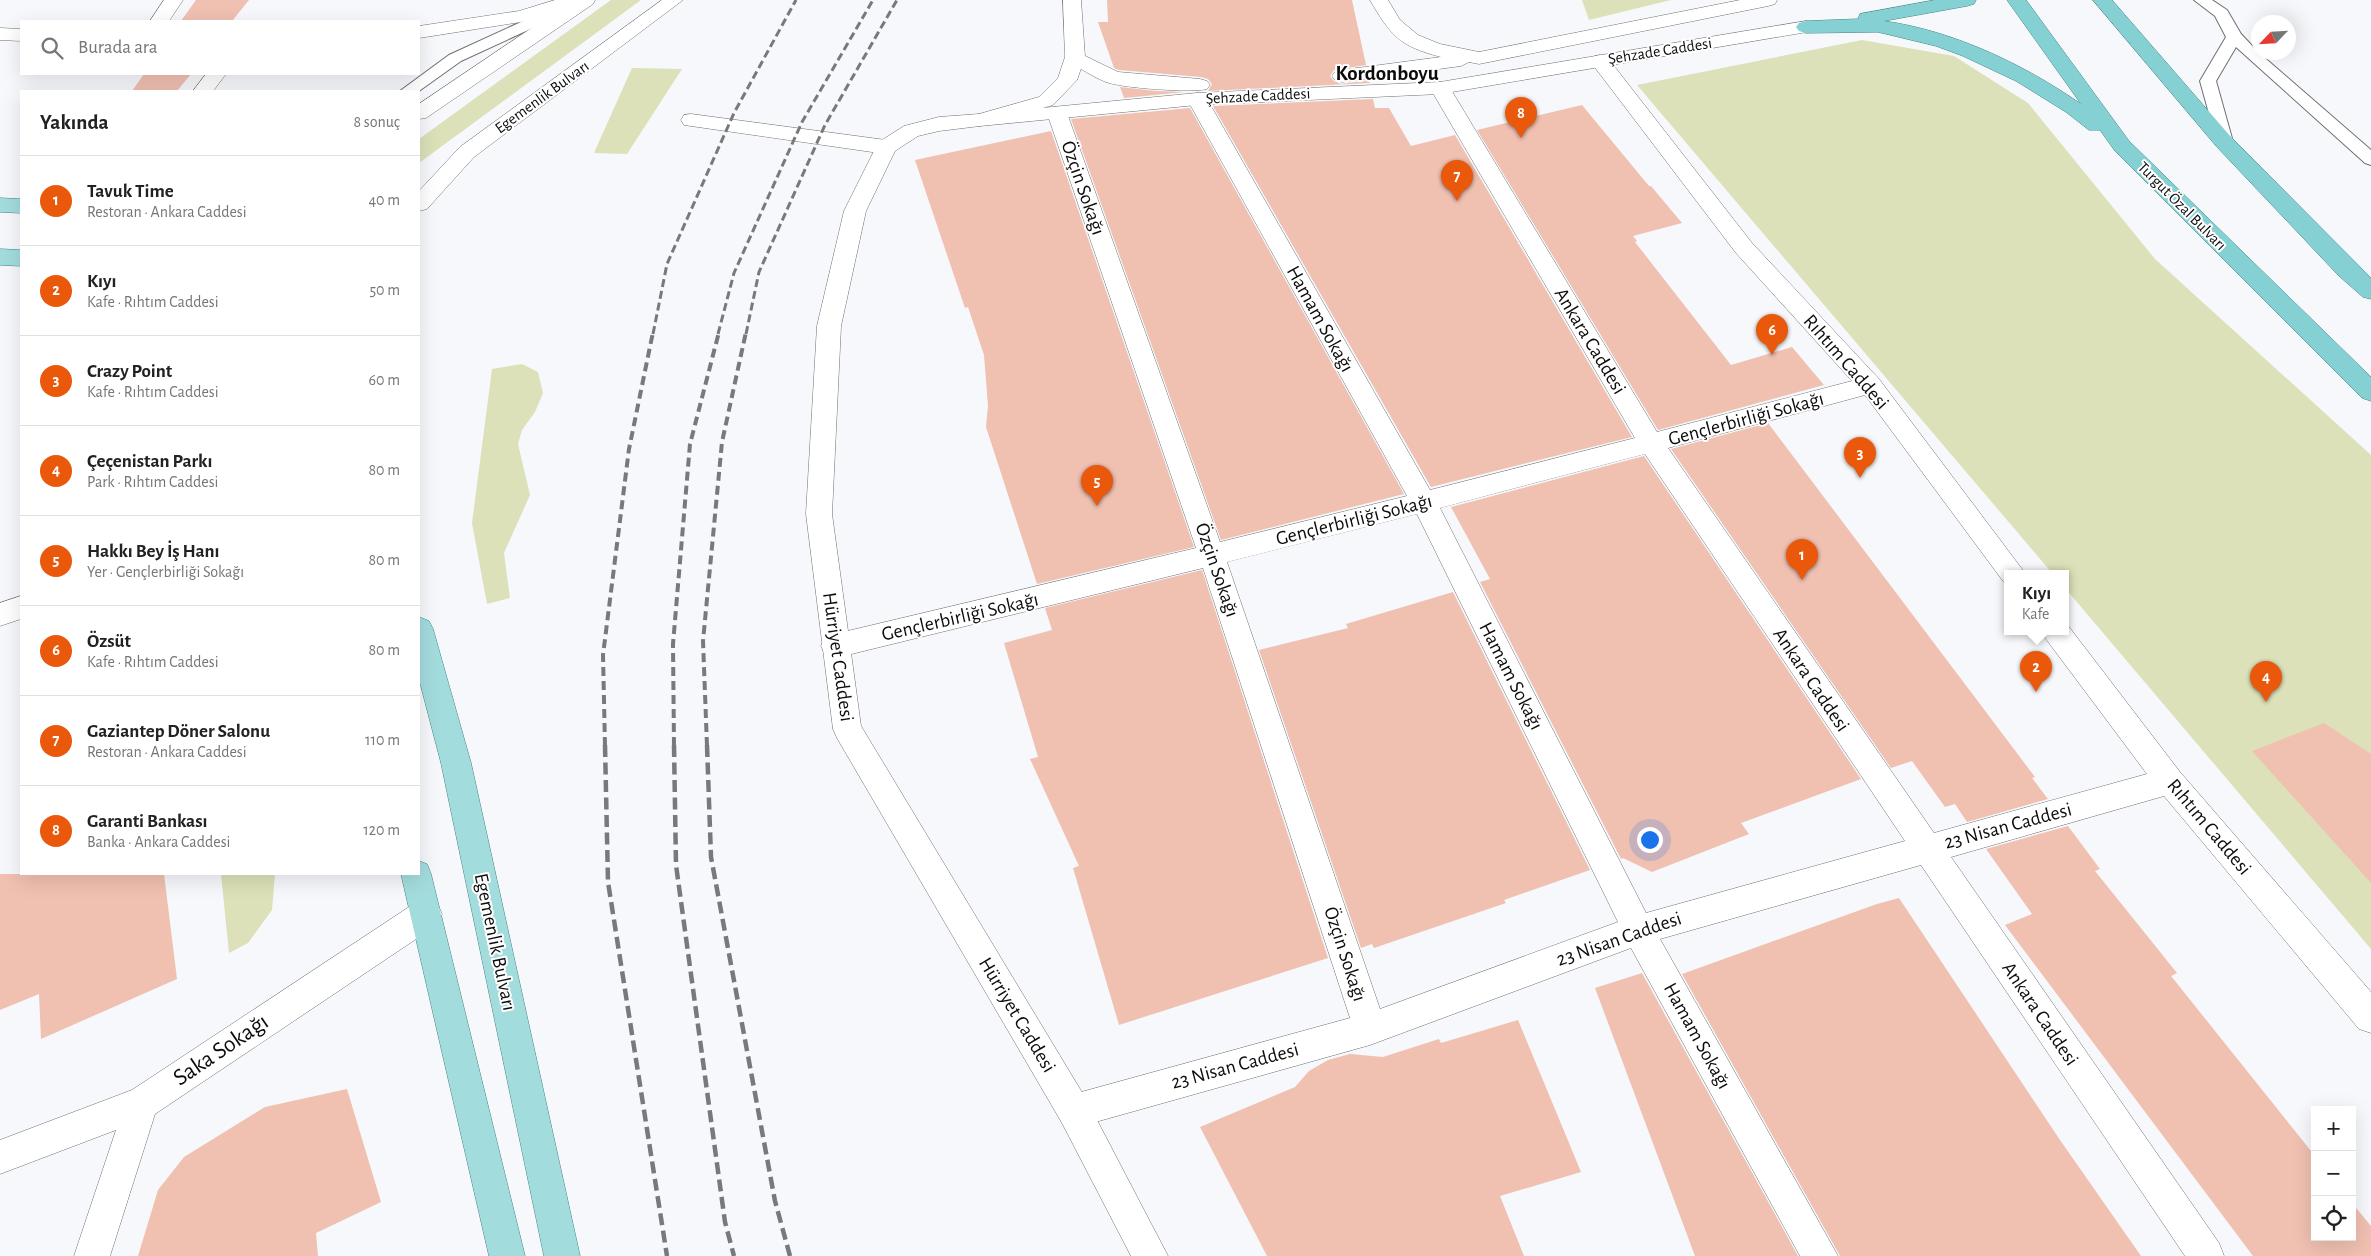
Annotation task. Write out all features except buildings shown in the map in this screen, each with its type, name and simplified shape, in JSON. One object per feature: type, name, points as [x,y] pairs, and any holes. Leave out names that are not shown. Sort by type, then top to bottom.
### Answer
[{"type":"highway","points":[[1806,27],[1967,0]]},
{"type":"highway","name":"Turgut Özal Bulvarı","points":[[2016,0],[2122,146],[2371,392]]},
{"type":"highway","points":[[2102,0],[2224,142],[2347,270],[2371,291]]},
{"type":"highway","points":[[1806,27],[1885,27],[1951,44],[2010,69],[2071,105],[2122,146]]},
{"type":"main road","points":[[0,205],[20,206]]},
{"type":"main road","points":[[0,257],[20,258]]},
{"type":"main road","name":"Egemenlik Bulvarı","points":[[420,634],[456,764],[562,1256]]},
{"type":"main road","points":[[416,875],[506,1256]]},
{"type":"street","points":[[160,20],[174,0]]},
{"type":"street","points":[[420,32],[521,16],[576,0]]},
{"type":"street","points":[[420,112],[584,0]]},
{"type":"street","name":"Egemenlik Bulvarı","points":[[420,203],[467,152],[674,0]]},
{"type":"street","points":[[691,120],[886,147],[911,131],[939,124],[980,120],[1046,101],[1067,80],[1075,57],[1072,0]]},
{"type":"street","name":"Şehzade Caddesi","points":[[1379,0],[1394,25],[1417,43],[1454,54],[1479,58],[1768,0]]},
{"type":"street","name":"Şehzade Caddesi","points":[[980,120],[1197,99],[1440,88],[1806,27]]},
{"type":"street","points":[[0,34],[20,35]]},
{"type":"street","points":[[1075,57],[1113,78],[1180,85],[1247,85],[1330,77],[1479,58]]},
{"type":"street","name":"Rıhtım Caddesi","points":[[1600,61],[1702,196],[1744,248],[1870,385],[2010,570]]},
{"type":"street","points":[[203,90],[215,75]]},
{"type":"street","name":"Ankara Caddesi","points":[[1440,88],[1651,444],[2206,1256]]},
{"type":"street","name":"Hamam Sokağı","points":[[1197,99],[1424,502],[1638,930],[1820,1256]]},
{"type":"street","name":"Özçin Sokağı","points":[[1057,113],[1212,556],[1370,1029]]},
{"type":"street","name":"Hürriyet Caddesi","points":[[886,147],[855,211],[829,326],[819,514],[847,729],[1074,1111],[1150,1256]]},
{"type":"street","name":"Gençlerbirliği Sokağı","points":[[835,646],[1212,556],[1651,444],[1870,385]]},
{"type":"street","points":[[0,615],[20,608]]},
{"type":"street","name":"Rıhtım Caddesi","points":[[2059,635],[2170,781],[2371,1016]]},
{"type":"street","name":"23 Nisan Caddesi","points":[[1074,1111],[1370,1029],[1638,930],[2170,781]]},
{"type":"street","name":"Saka Sokağı","points":[[0,1156],[142,1103],[426,914]]},
{"type":"street","points":[[92,1256],[142,1103]]},
{"type":"lane","points":[[409,90],[455,58],[584,0]]},
{"type":"lane","points":[[2202,0],[2221,13],[2234,37],[2371,159]]},
{"type":"lane","points":[[2224,142],[2208,81],[2234,37]]},
{"type":"green space","points":[[611,0],[641,0],[420,162],[420,138]]},
{"type":"green space","points":[[1582,0],[1671,0],[1589,20]]},
{"type":"green space","points":[[1862,40],[1954,56],[2028,103],[2155,259],[2371,455],[2371,949],[2069,593],[2069,570],[2049,570],[1637,85]]},
{"type":"green space","points":[[632,68],[682,69],[627,154],[594,153]]},
{"type":"green space","points":[[522,364],[538,372],[543,393],[535,412],[522,430],[518,444],[530,495],[504,553],[510,598],[487,604],[472,523],[492,369]]},
{"type":"green space","points":[[221,875],[275,875],[272,910],[248,943],[229,953]]},
{"type":"railway","points":[[653,334],[667,264],[734,113],[796,0]]},
{"type":"railway","points":[[718,334],[734,273],[802,122],[873,0]]},
{"type":"railway","points":[[746,334],[759,272],[825,125],[897,0]]},
{"type":"railway","points":[[605,746],[603,655],[629,449],[653,332]]},
{"type":"railway","points":[[674,746],[673,644],[690,444],[719,332]]},
{"type":"railway","points":[[707,746],[703,641],[722,442],[746,332]]},
{"type":"railway","points":[[605,745],[608,882],[667,1256]]},
{"type":"railway","points":[[674,745],[676,865],[725,1222],[734,1256]]},
{"type":"railway","points":[[707,745],[711,857],[775,1201],[790,1256]]},
{"type":"place","name":"Garanti Bankası","points":[[1521,138]]},
{"type":"place","name":"Gaziantep Döner Salonu","points":[[1457,201]]},
{"type":"place","name":"Özsüt","points":[[1772,355]]},
{"type":"place","name":"Crazy Point","points":[[1860,478]]},
{"type":"place","name":"Hakkı Bey İş Hanı","points":[[1097,506]]},
{"type":"place","name":"Tavuk Time","points":[[1802,580]]},
{"type":"place","name":"Kıyı","points":[[2036,692]]},
{"type":"place","name":"Çeçenistan Parkı","points":[[2266,702]]},
{"type":"district","name":"Kordonboyu","points":[[1387,73]]}]
